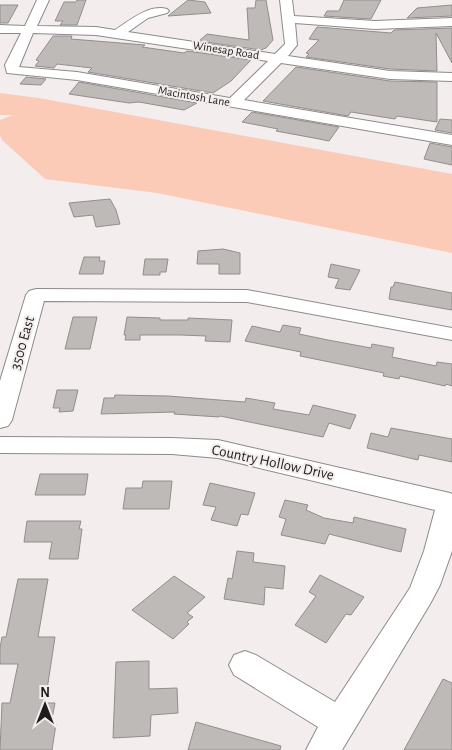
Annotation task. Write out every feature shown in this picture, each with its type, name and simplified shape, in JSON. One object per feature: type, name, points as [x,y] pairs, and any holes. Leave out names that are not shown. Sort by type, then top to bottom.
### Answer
[{"type":"street","name":"Macintosh Lane","points":[[43,0],[12,65],[12,70],[68,75],[452,140]]},
{"type":"street","points":[[233,103],[291,45],[286,0]]},
{"type":"street","points":[[117,34],[144,16],[163,11]]},
{"type":"street","points":[[388,13],[393,25]]},
{"type":"street","points":[[288,19],[393,25],[452,22]]},
{"type":"street","name":"Winesap Road","points":[[0,29],[79,30],[117,34],[390,75],[452,77]]},
{"type":"street","name":"3500 East","points":[[0,420],[7,374],[36,295],[247,296],[452,334]]},
{"type":"street","name":"Country Hollow Drive","points":[[0,445],[172,446],[218,449],[451,504]]},
{"type":"street","points":[[323,750],[431,576],[451,504]]},
{"type":"street","points":[[245,665],[340,724]]},
{"type":"shaded area","points":[[0,93],[39,98],[452,174],[452,253],[157,193],[45,179],[2,140],[0,120],[13,115],[0,115]]},
{"type":"building","points":[[77,0],[86,0],[77,25],[60,25],[63,21],[55,21],[64,2],[76,2]]},
{"type":"building","points":[[188,0],[205,2],[211,13],[168,16]]},
{"type":"building","points":[[256,0],[266,0],[273,40],[266,48],[261,50],[199,41],[207,34],[249,40],[247,8],[255,8]]},
{"type":"building","points":[[344,0],[381,0],[371,19],[324,16],[327,11],[339,11]]},
{"type":"building","points":[[0,5],[18,5],[8,23],[0,23]]},
{"type":"building","points":[[452,5],[452,16],[407,18],[417,8]]},
{"type":"building","points":[[317,27],[391,33],[394,30],[452,28],[452,63],[436,33],[437,71],[390,69],[306,57],[309,54],[306,53],[319,40],[309,39]]},
{"type":"building","points":[[53,36],[72,36],[71,39],[145,45],[142,47],[251,60],[231,81],[213,93],[88,72],[92,68],[57,64],[54,68],[35,66],[39,61],[36,60]]},
{"type":"building","points":[[296,67],[390,81],[437,82],[437,122],[397,116],[395,119],[351,112],[348,116],[263,101]]},
{"type":"building","points":[[26,77],[46,79],[41,85],[20,84]]},
{"type":"building","points":[[79,82],[197,103],[184,110],[139,102],[129,103],[69,94]]},
{"type":"building","points":[[252,112],[339,127],[329,141],[276,131],[278,129],[242,122]]},
{"type":"building","points":[[440,119],[452,120],[452,133],[435,130]]},
{"type":"building","points":[[430,143],[452,147],[452,165],[424,159]]},
{"type":"building","points":[[110,199],[120,224],[96,227],[93,215],[74,217],[69,203]]},
{"type":"building","points":[[223,249],[240,253],[240,274],[219,274],[219,264],[197,264],[198,251]]},
{"type":"building","points":[[84,257],[100,257],[99,261],[105,261],[103,274],[79,274]]},
{"type":"building","points":[[145,259],[168,259],[166,272],[160,272],[160,275],[143,275]]},
{"type":"building","points":[[331,264],[360,270],[350,290],[335,288],[339,279],[328,277]]},
{"type":"building","points":[[395,282],[452,293],[452,310],[389,299],[391,287],[393,287]]},
{"type":"building","points":[[73,317],[97,317],[90,349],[65,349]]},
{"type":"building","points":[[127,317],[160,318],[160,320],[188,320],[188,318],[232,320],[230,342],[205,341],[206,336],[181,335],[140,335],[140,340],[125,340]]},
{"type":"building","points":[[283,325],[301,328],[299,334],[371,348],[372,344],[394,348],[392,357],[436,366],[437,362],[452,364],[452,386],[400,376],[399,379],[383,376],[384,373],[300,356],[301,352],[245,341],[252,326],[280,332]]},
{"type":"building","points":[[57,390],[78,390],[73,411],[59,412],[60,408],[53,408]]},
{"type":"building","points":[[115,395],[168,396],[245,402],[246,398],[275,403],[273,409],[309,415],[313,405],[356,415],[350,429],[329,423],[323,437],[220,416],[174,414],[175,412],[101,414],[104,398],[114,398]]},
{"type":"building","points":[[391,428],[452,439],[452,462],[419,455],[418,460],[367,448],[371,433],[388,437]]},
{"type":"building","points":[[40,474],[88,474],[85,495],[35,495]]},
{"type":"building","points":[[143,481],[172,481],[169,509],[123,509],[126,488],[142,488]]},
{"type":"building","points":[[210,483],[255,493],[248,515],[241,514],[237,526],[211,520],[216,507],[203,505]]},
{"type":"building","points":[[285,500],[308,505],[306,510],[324,518],[353,523],[354,517],[406,529],[401,552],[329,534],[325,544],[281,535],[286,519],[279,517]]},
{"type":"building","points":[[27,521],[81,521],[79,529],[82,529],[78,559],[49,559],[52,542],[24,542]]},
{"type":"building","points":[[237,551],[254,553],[253,562],[285,566],[283,589],[265,587],[264,605],[224,599],[228,578],[232,579]]},
{"type":"building","points":[[320,575],[364,597],[351,615],[346,614],[326,643],[295,625],[316,596],[309,592]]},
{"type":"building","points":[[174,576],[205,597],[187,613],[193,617],[187,622],[189,624],[173,639],[132,610]]},
{"type":"building","points":[[18,579],[48,579],[38,637],[55,637],[45,703],[55,703],[51,724],[56,724],[52,750],[0,750],[2,703],[10,703],[18,664],[0,664],[0,648],[2,637],[6,637]]},
{"type":"building","points":[[149,661],[149,689],[177,688],[178,713],[151,715],[150,736],[113,738],[116,662]]},
{"type":"building","points":[[443,679],[452,683],[452,750],[404,750]]},
{"type":"building","points":[[196,722],[281,746],[280,750],[188,750]]}]
